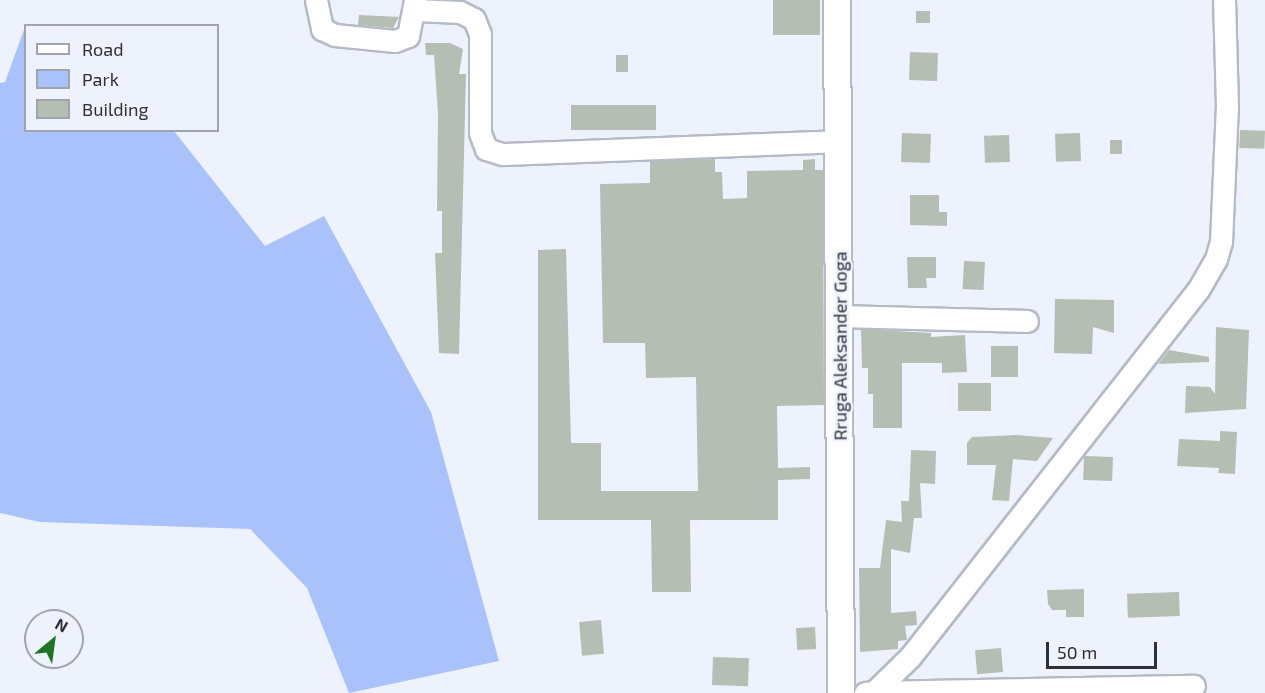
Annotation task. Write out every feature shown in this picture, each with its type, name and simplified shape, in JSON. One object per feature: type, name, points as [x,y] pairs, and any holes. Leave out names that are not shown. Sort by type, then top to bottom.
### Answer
[{"type":"main road","name":"Rruga Aleksander Goga","points":[[837,0],[841,693]]},
{"type":"street","points":[[316,0],[322,29],[335,36],[395,41],[408,36],[415,5],[460,12],[474,19],[480,34],[480,134],[486,149],[502,154],[839,141]]},
{"type":"street","points":[[870,692],[917,648],[1198,290],[1216,259],[1221,242],[1227,106],[1224,0]]},
{"type":"street","points":[[840,316],[1027,321]]},
{"type":"street","points":[[870,692],[1194,686]]},
{"type":"green space","points":[[24,30],[24,132],[175,132],[265,246],[324,216],[431,412],[499,661],[349,693],[307,588],[250,529],[40,522],[0,513],[0,83],[5,82]]},
{"type":"building","points":[[773,0],[820,0],[820,35],[773,35]]},
{"type":"building","points":[[916,11],[930,11],[930,23],[916,23]]},
{"type":"building","points":[[359,15],[399,17],[393,28],[358,25]]},
{"type":"building","points":[[425,43],[450,43],[463,49],[459,74],[466,74],[459,354],[439,353],[435,253],[442,253],[442,211],[437,211],[438,114],[434,55],[426,55]]},
{"type":"building","points":[[910,52],[938,53],[937,81],[909,80]]},
{"type":"building","points":[[616,55],[628,55],[628,72],[616,72]]},
{"type":"building","points":[[571,105],[656,105],[656,130],[571,130]]},
{"type":"building","points":[[1240,130],[1265,131],[1264,149],[1239,148]]},
{"type":"building","points":[[902,133],[931,134],[930,163],[901,162]]},
{"type":"building","points":[[1080,133],[1081,161],[1056,162],[1055,134]]},
{"type":"building","points":[[1009,135],[1010,162],[985,163],[984,136]]},
{"type":"building","points":[[1110,140],[1122,140],[1122,154],[1110,154]]},
{"type":"building","points":[[715,159],[715,172],[722,172],[723,199],[747,198],[747,171],[803,170],[803,160],[815,159],[815,170],[823,170],[824,405],[777,406],[778,468],[810,467],[810,479],[778,480],[778,520],[690,520],[691,592],[652,592],[651,520],[538,520],[538,250],[566,249],[571,443],[601,443],[601,491],[698,491],[696,377],[646,378],[645,343],[603,343],[600,184],[650,183],[650,161]]},
{"type":"building","points":[[910,195],[939,195],[939,212],[947,212],[947,226],[910,225]]},
{"type":"building","points":[[907,257],[936,257],[936,278],[926,278],[927,288],[908,288]]},
{"type":"building","points":[[964,261],[985,262],[984,290],[963,289]]},
{"type":"building","points":[[1055,299],[1114,300],[1114,333],[1093,327],[1092,354],[1054,353]]},
{"type":"building","points":[[1216,327],[1249,330],[1246,409],[1185,413],[1186,386],[1210,387],[1215,394]]},
{"type":"building","points":[[861,329],[931,333],[931,337],[965,335],[967,372],[942,373],[942,363],[902,363],[902,428],[873,428],[873,394],[868,394],[868,368],[862,368]]},
{"type":"building","points":[[991,346],[1018,346],[1018,377],[991,377]]},
{"type":"building","points":[[1169,350],[1209,357],[1209,362],[1158,364]]},
{"type":"building","points":[[958,383],[991,383],[991,411],[958,411]]},
{"type":"building","points":[[1220,431],[1237,432],[1235,474],[1218,473],[1219,468],[1177,466],[1179,439],[1220,441]]},
{"type":"building","points":[[1016,435],[1053,438],[1037,461],[1013,459],[1009,501],[992,500],[996,465],[967,465],[967,443],[972,437]]},
{"type":"building","points":[[911,450],[936,451],[935,484],[920,483],[922,518],[914,518],[910,553],[891,549],[891,613],[916,611],[917,625],[905,626],[907,640],[898,641],[898,649],[860,652],[859,568],[880,568],[886,520],[902,522],[901,501],[909,501]]},
{"type":"building","points":[[1084,456],[1113,457],[1112,481],[1083,480]]},
{"type":"building","points":[[1084,589],[1084,617],[1066,617],[1066,610],[1052,610],[1048,604],[1047,590]]},
{"type":"building","points":[[1179,592],[1180,616],[1128,618],[1127,594]]},
{"type":"building","points":[[601,620],[604,654],[582,656],[579,622]]},
{"type":"building","points":[[815,627],[816,649],[797,650],[796,628]]},
{"type":"building","points":[[1001,648],[1003,672],[977,674],[975,650]]},
{"type":"building","points":[[713,657],[749,658],[748,686],[712,685]]}]
